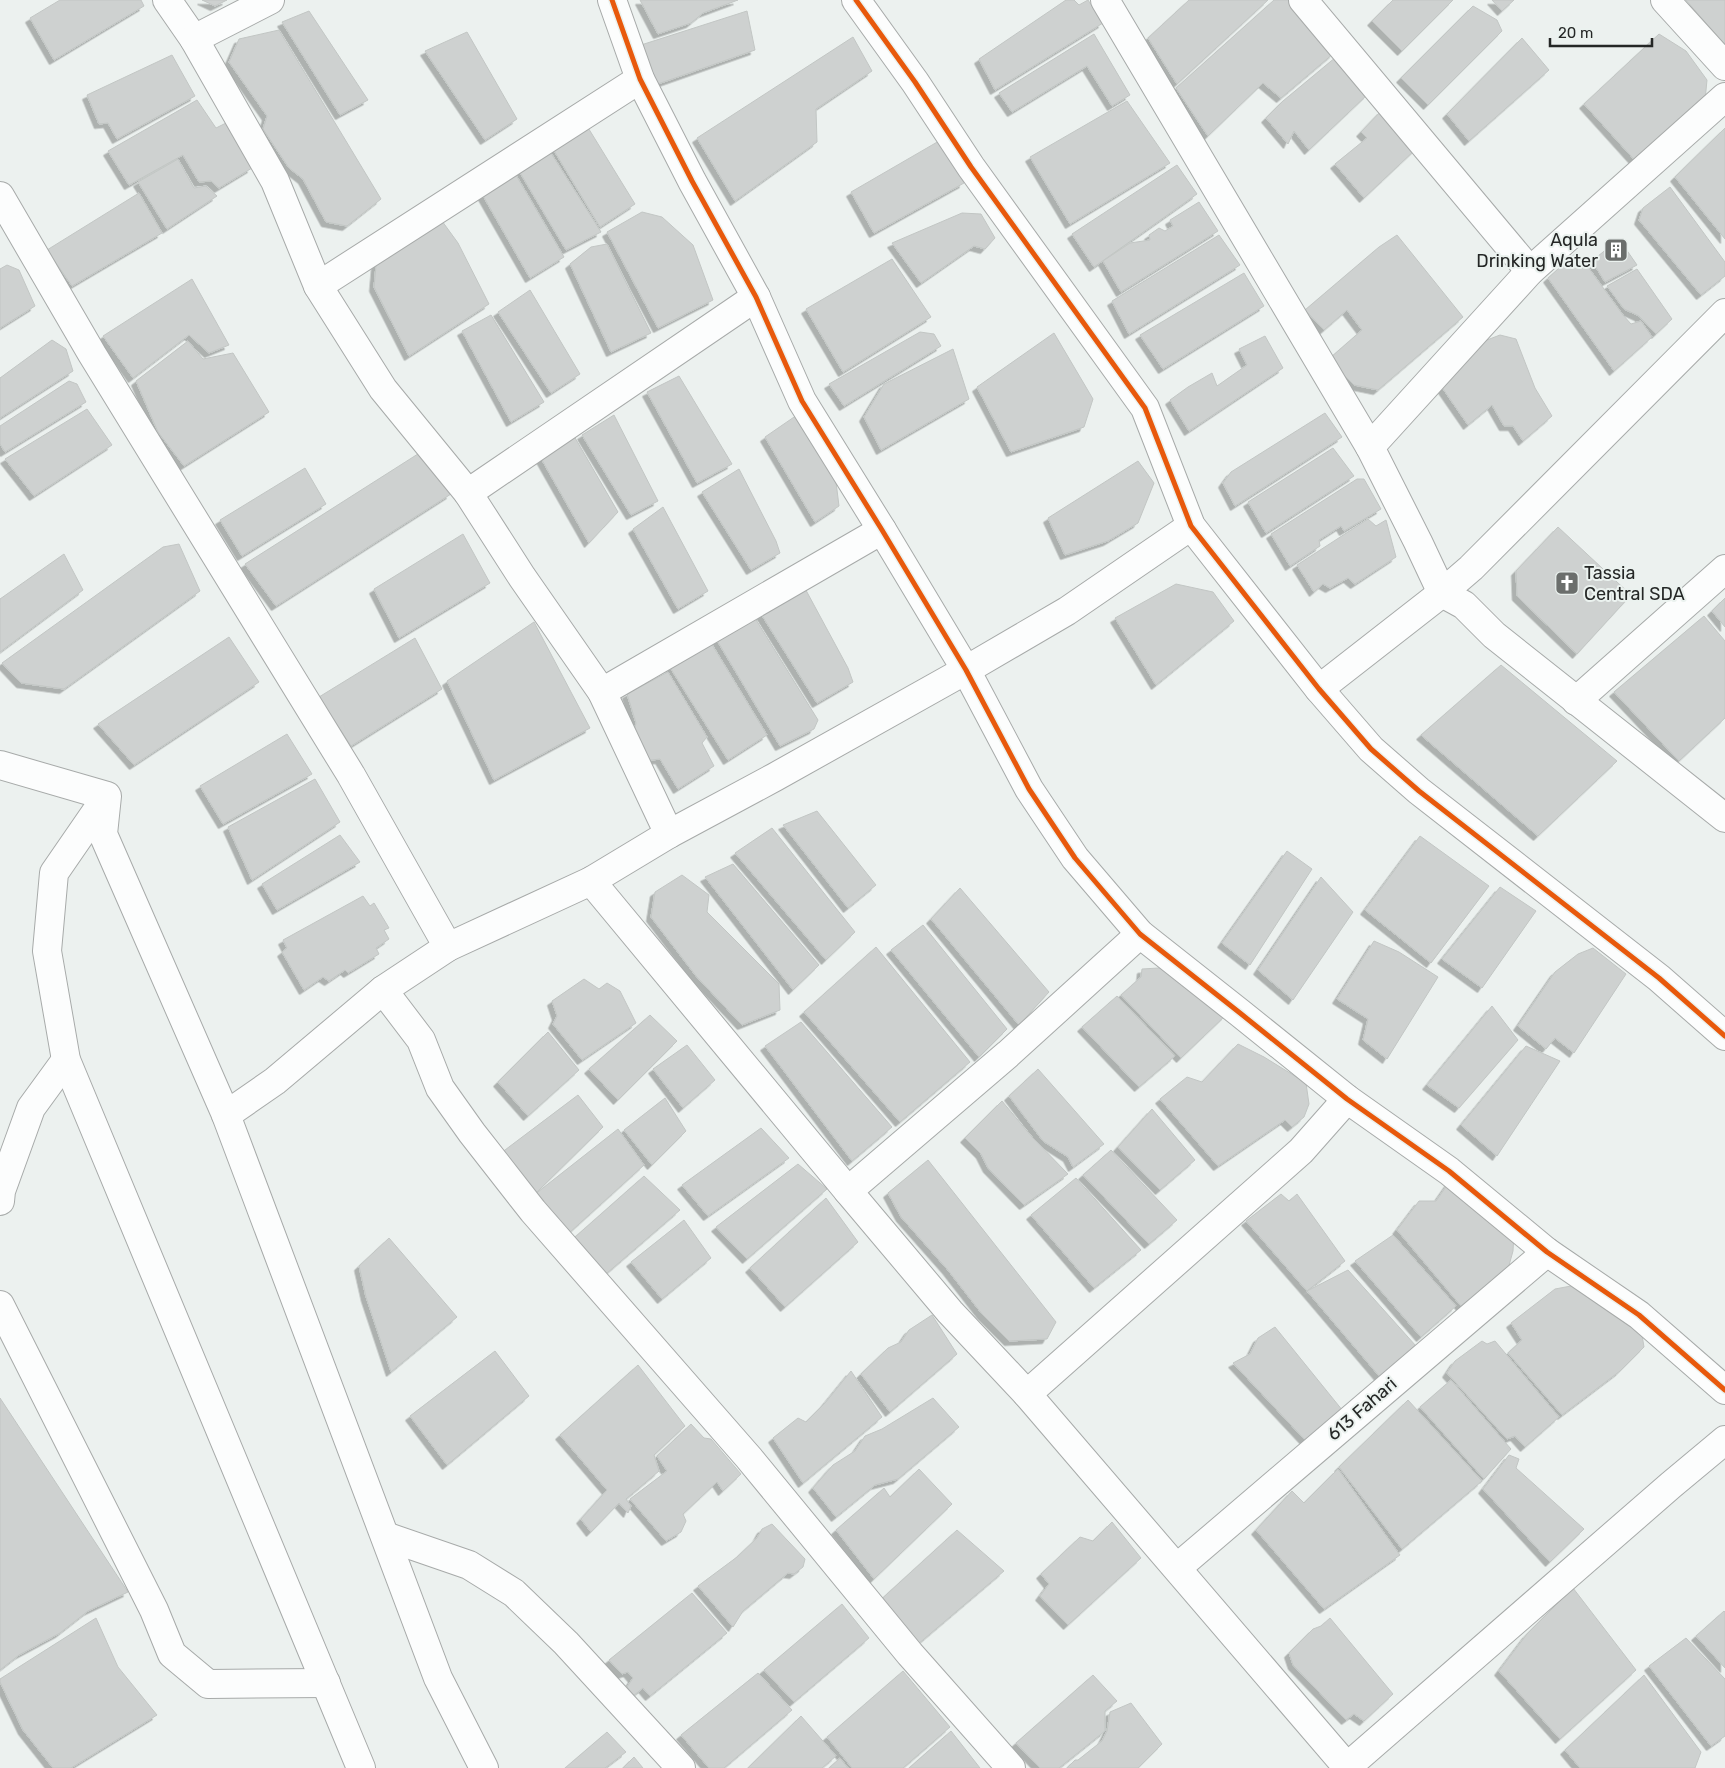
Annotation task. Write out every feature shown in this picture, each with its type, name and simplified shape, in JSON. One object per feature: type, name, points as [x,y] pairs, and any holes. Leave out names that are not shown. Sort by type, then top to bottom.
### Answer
[{"type":"street","points":[[167,0],[194,38],[275,181],[318,286],[383,389],[468,493],[522,577],[602,692],[669,834]]},
{"type":"street","points":[[194,38],[270,0]]},
{"type":"street","points":[[612,0],[640,79],[692,181],[756,297],[802,401],[966,670],[1029,789],[1075,858],[1140,934],[1347,1099],[1449,1171],[1547,1252],[1639,1316],[1725,1390]]},
{"type":"street","points":[[856,0],[915,82],[970,167],[1146,408],[1191,526],[1319,689],[1371,749],[1419,791],[1658,978],[1725,1036]]},
{"type":"street","points":[[1105,0],[1370,447],[1442,593],[1464,605],[1494,635],[1725,818]]},
{"type":"street","points":[[1303,0],[1530,271]]},
{"type":"street","points":[[1665,0],[1725,66]]},
{"type":"street","points":[[318,286],[640,79]]},
{"type":"street","points":[[1370,447],[1530,271],[1725,97]]},
{"type":"street","points":[[0,196],[92,354],[351,775],[448,947]]},
{"type":"street","points":[[468,493],[756,297]]},
{"type":"street","points":[[1319,689],[1471,568],[1725,313]]},
{"type":"street","points":[[226,1115],[275,1081],[383,990],[448,947],[592,880],[669,834],[775,778],[966,670],[1067,611],[1191,526]]},
{"type":"street","points":[[602,692],[882,530]]},
{"type":"street","points":[[1576,701],[1725,570]]},
{"type":"street","points":[[0,765],[107,796]]},
{"type":"street","points":[[107,796],[54,872],[47,951],[66,1060],[361,1768]]},
{"type":"street","points":[[107,796],[103,834],[226,1115],[438,1678],[484,1768]]},
{"type":"street","points":[[592,880],[950,1312],[1027,1394],[1178,1567],[1348,1767],[1725,1440]]},
{"type":"street","points":[[848,1191],[1008,1054],[1140,934]]},
{"type":"street","points":[[383,990],[420,1040],[440,1088],[472,1133],[533,1211],[749,1458],[910,1654],[1011,1768]]},
{"type":"street","points":[[0,1201],[1,1191],[31,1108],[66,1060]]},
{"type":"street","points":[[1027,1394],[1301,1151],[1347,1099]]},
{"type":"street","name":"613 Fahari","points":[[1178,1567],[1547,1252]]},
{"type":"street","points":[[0,1305],[154,1610],[172,1654],[208,1684],[326,1683]]},
{"type":"street","points":[[385,1536],[469,1565],[514,1594],[566,1643],[681,1768]]},
{"type":"building","points":[[60,0],[141,0],[144,6],[54,60],[30,18]]},
{"type":"building","points":[[202,0],[227,0],[215,6]]},
{"type":"building","points":[[640,0],[738,0],[703,13],[691,23],[658,34]]},
{"type":"building","points":[[1066,0],[1074,0],[1079,5],[1088,0],[1103,23],[995,90],[979,59]]},
{"type":"building","points":[[1189,0],[1268,0],[1177,84],[1148,38]]},
{"type":"building","points":[[1274,0],[1291,0],[1334,53],[1281,98],[1263,83],[1208,136],[1176,88]]},
{"type":"building","points":[[1393,0],[1453,0],[1402,51],[1372,21]]},
{"type":"building","points":[[1492,0],[1514,0],[1502,11]]},
{"type":"building","points":[[1686,0],[1725,0],[1725,45]]},
{"type":"building","points":[[1473,6],[1497,20],[1502,31],[1428,105],[1401,78]]},
{"type":"building","points":[[309,11],[368,100],[340,115],[282,22]]},
{"type":"building","points":[[747,11],[755,50],[655,85],[641,45]]},
{"type":"building","points":[[279,30],[381,199],[347,226],[326,222],[303,179],[289,168],[263,129],[267,116],[229,62],[239,39]]},
{"type":"building","points":[[467,32],[517,119],[485,140],[425,51]]},
{"type":"building","points":[[1094,34],[1130,95],[1112,106],[1087,66],[1012,112],[999,93]]},
{"type":"building","points":[[1659,34],[1686,51],[1707,80],[1704,111],[1640,166],[1584,104]]},
{"type":"building","points":[[853,37],[872,71],[816,109],[817,142],[735,201],[697,138]]},
{"type":"building","points":[[1522,38],[1549,70],[1469,141],[1447,114]]},
{"type":"building","points":[[172,55],[195,96],[117,139],[108,123],[99,124],[87,95]]},
{"type":"building","points":[[1336,57],[1368,94],[1309,150],[1294,131],[1288,144],[1266,118],[1283,101]]},
{"type":"building","points":[[197,100],[216,128],[226,123],[252,168],[219,188],[211,181],[199,182],[183,155],[129,185],[108,151]]},
{"type":"building","points":[[1127,101],[1170,163],[1070,224],[1030,157]]},
{"type":"building","points":[[1382,110],[1417,148],[1364,198],[1335,164],[1367,138],[1361,132]]},
{"type":"building","points":[[587,126],[635,204],[600,227],[553,149]]},
{"type":"building","points":[[1725,128],[1725,239],[1675,177]]},
{"type":"building","points":[[939,141],[964,183],[874,233],[851,192]]},
{"type":"building","points":[[551,153],[601,232],[566,250],[519,171]]},
{"type":"building","points":[[178,159],[194,188],[206,186],[217,196],[167,229],[138,182]]},
{"type":"building","points":[[1177,165],[1197,194],[1094,267],[1072,234]]},
{"type":"building","points":[[516,175],[564,257],[530,278],[482,194]]},
{"type":"building","points":[[1670,187],[1725,262],[1725,276],[1701,295],[1639,220],[1643,208]]},
{"type":"building","points":[[139,193],[162,233],[72,286],[47,250]]},
{"type":"building","points":[[1199,202],[1218,231],[1121,292],[1103,261],[1130,243],[1150,240],[1149,235],[1159,228],[1165,231],[1173,226],[1170,220]]},
{"type":"building","points":[[642,212],[662,217],[693,245],[713,300],[658,328],[607,232]]},
{"type":"building","points":[[962,213],[981,214],[995,238],[985,249],[974,246],[921,283],[892,243]]},
{"type":"building","points":[[442,221],[458,243],[489,304],[409,356],[374,287],[377,255]]},
{"type":"building","points":[[1219,235],[1240,265],[1129,334],[1112,301]]},
{"type":"building","points":[[1397,235],[1463,317],[1378,390],[1354,385],[1341,372],[1323,364],[1362,330],[1347,310],[1324,330],[1305,310],[1379,247]]},
{"type":"building","name":"Aqula Drinking Water","points":[[1619,239],[1637,265],[1605,282],[1592,261]]},
{"type":"building","points":[[607,244],[651,333],[611,352],[570,264],[591,247]]},
{"type":"building","points":[[1577,252],[1623,315],[1631,324],[1641,321],[1652,337],[1614,371],[1548,278]]},
{"type":"building","points":[[892,259],[931,317],[843,372],[806,309]]},
{"type":"building","points":[[7,265],[19,270],[35,306],[0,328],[0,269]]},
{"type":"building","points":[[1637,269],[1672,319],[1656,334],[1639,316],[1624,309],[1607,286]]},
{"type":"building","points":[[1244,273],[1264,306],[1163,369],[1140,335]]},
{"type":"building","points":[[192,279],[229,345],[209,353],[189,335],[133,378],[103,336]]},
{"type":"building","points":[[530,290],[580,374],[551,393],[498,312]]},
{"type":"building","points":[[491,315],[544,402],[511,422],[462,331]]},
{"type":"building","points":[[920,332],[934,334],[941,346],[844,406],[829,384]]},
{"type":"building","points":[[1054,333],[1093,399],[1084,427],[1011,452],[977,387]]},
{"type":"building","points":[[1500,335],[1516,339],[1535,388],[1552,416],[1523,441],[1513,426],[1504,426],[1492,405],[1468,425],[1441,386],[1452,371],[1487,340]]},
{"type":"building","points":[[1265,336],[1283,368],[1189,431],[1170,400],[1212,373],[1217,386],[1247,365],[1239,349]]},
{"type":"building","points":[[52,340],[66,349],[73,371],[0,418],[0,378]]},
{"type":"building","points":[[188,341],[203,359],[233,353],[269,412],[184,466],[158,432],[136,381]]},
{"type":"building","points":[[953,349],[969,399],[881,450],[864,417],[884,384]]},
{"type":"building","points":[[679,376],[732,464],[697,483],[647,392]]},
{"type":"building","points":[[69,381],[77,384],[86,402],[5,452],[0,444],[0,426]]},
{"type":"building","points":[[87,409],[112,445],[34,496],[5,459]]},
{"type":"building","points":[[1325,413],[1342,437],[1235,506],[1223,483],[1231,472]]},
{"type":"building","points":[[614,415],[658,501],[631,515],[582,435]]},
{"type":"building","points":[[797,415],[836,482],[839,506],[815,522],[765,437]]},
{"type":"building","points":[[574,436],[618,512],[589,543],[538,453]]},
{"type":"building","points":[[1333,448],[1354,476],[1266,533],[1248,502]]},
{"type":"building","points":[[421,452],[451,494],[276,606],[245,564]]},
{"type":"building","points":[[1138,461],[1154,483],[1138,523],[1108,541],[1065,555],[1048,518]]},
{"type":"building","points":[[305,468],[326,504],[242,556],[220,520]]},
{"type":"building","points":[[739,469],[776,541],[780,553],[751,570],[702,492]]},
{"type":"building","points":[[1357,479],[1364,479],[1381,509],[1344,531],[1341,526],[1319,540],[1320,546],[1290,566],[1271,534]]},
{"type":"building","points":[[663,507],[708,591],[678,609],[633,529]]},
{"type":"building","points":[[1368,519],[1376,526],[1386,520],[1396,557],[1355,584],[1348,578],[1330,588],[1323,584],[1314,592],[1297,565]]},
{"type":"building","name":"Tassia Central SDA","points":[[1558,527],[1631,595],[1577,654],[1517,596],[1516,571]]},
{"type":"building","points":[[463,534],[490,583],[399,638],[374,589]]},
{"type":"building","points":[[179,544],[200,591],[64,689],[21,683],[2,663],[163,547]]},
{"type":"building","points":[[64,554],[83,590],[0,652],[0,599]]},
{"type":"building","points":[[801,581],[848,668],[853,682],[817,703],[756,606]]},
{"type":"building","points":[[1176,584],[1213,592],[1234,621],[1156,685],[1115,618]]},
{"type":"building","points":[[1725,598],[1725,627],[1712,611]]},
{"type":"building","points":[[750,610],[818,720],[814,729],[780,746],[712,632]]},
{"type":"building","points":[[1704,616],[1725,641],[1725,718],[1679,761],[1614,692]]},
{"type":"building","points":[[534,622],[590,728],[494,780],[447,681]]},
{"type":"building","points":[[229,637],[259,682],[134,765],[98,724]]},
{"type":"building","points":[[415,638],[442,689],[351,746],[319,697]]},
{"type":"building","points":[[708,638],[767,735],[728,760],[666,661]]},
{"type":"building","points":[[1501,665],[1617,761],[1538,836],[1421,735]]},
{"type":"building","points":[[668,672],[707,737],[702,743],[714,766],[678,789],[660,759],[643,761],[632,738],[636,723],[627,694]]},
{"type":"building","points":[[287,734],[312,774],[223,824],[200,786]]},
{"type":"building","points":[[315,779],[340,822],[252,880],[228,827]]},
{"type":"building","points":[[817,811],[876,885],[848,908],[783,825]]},
{"type":"building","points":[[772,828],[855,932],[826,960],[735,853]]},
{"type":"building","points":[[340,835],[360,862],[277,910],[262,884]]},
{"type":"building","points":[[1420,836],[1489,886],[1431,963],[1365,910]]},
{"type":"building","points":[[1287,851],[1312,869],[1250,965],[1222,943]]},
{"type":"building","points":[[733,864],[819,965],[793,990],[705,877]]},
{"type":"building","points":[[682,875],[709,895],[707,912],[779,984],[780,1010],[742,1025],[696,976],[651,917],[655,892]]},
{"type":"building","points":[[1321,877],[1353,912],[1293,1000],[1258,970]]},
{"type":"building","points":[[1500,887],[1536,911],[1482,988],[1442,959]]},
{"type":"building","points":[[960,888],[1049,992],[1019,1025],[931,919]]},
{"type":"building","points":[[363,896],[370,906],[374,903],[389,928],[384,930],[389,939],[376,948],[379,954],[348,973],[345,970],[329,981],[323,977],[304,990],[282,952],[287,948],[283,940]]},
{"type":"building","points":[[923,925],[1007,1029],[979,1057],[891,950]]},
{"type":"building","points":[[1374,941],[1399,952],[1438,977],[1387,1059],[1363,1040],[1368,1019],[1337,999]]},
{"type":"building","points":[[876,947],[970,1062],[900,1122],[804,1012]]},
{"type":"building","points":[[1593,948],[1626,974],[1574,1053],[1555,1038],[1546,1049],[1518,1026],[1555,972],[1578,954]]},
{"type":"building","points":[[1175,967],[1226,1015],[1181,1058],[1121,995],[1141,977],[1142,969]]},
{"type":"building","points":[[584,979],[599,989],[607,983],[620,991],[636,1023],[582,1060],[553,1024],[557,1016],[552,1001]]},
{"type":"building","points":[[1117,996],[1175,1056],[1139,1087],[1082,1027]]},
{"type":"building","points":[[1492,1006],[1518,1040],[1459,1108],[1427,1085]]},
{"type":"building","points":[[650,1015],[677,1041],[618,1100],[589,1069]]},
{"type":"building","points":[[801,1022],[892,1127],[852,1161],[765,1046]]},
{"type":"building","points":[[548,1032],[579,1070],[528,1116],[498,1082]]},
{"type":"building","points":[[1238,1044],[1264,1057],[1306,1083],[1309,1104],[1304,1117],[1292,1127],[1285,1120],[1218,1166],[1160,1099],[1187,1077],[1202,1082]]},
{"type":"building","points":[[687,1045],[715,1080],[683,1108],[653,1069]]},
{"type":"building","points":[[1526,1046],[1560,1061],[1497,1156],[1461,1125]]},
{"type":"building","points":[[1038,1069],[1104,1144],[1073,1167],[1068,1157],[1043,1141],[1009,1096]]},
{"type":"building","points":[[578,1095],[603,1127],[534,1195],[501,1153]]},
{"type":"building","points":[[665,1098],[686,1131],[652,1165],[624,1130]]},
{"type":"building","points":[[1002,1101],[1032,1137],[1068,1174],[1024,1205],[988,1168],[981,1154],[965,1138]]},
{"type":"building","points":[[1152,1109],[1195,1160],[1160,1190],[1118,1147]]},
{"type":"building","points":[[761,1128],[789,1158],[708,1216],[682,1185]]},
{"type":"building","points":[[618,1129],[644,1165],[568,1234],[534,1195]]},
{"type":"building","points":[[1111,1150],[1177,1220],[1149,1244],[1083,1175]]},
{"type":"building","points":[[928,1160],[1056,1322],[1047,1339],[1009,1341],[982,1314],[947,1269],[901,1217],[888,1193]]},
{"type":"building","points":[[798,1164],[827,1189],[747,1259],[716,1227]]},
{"type":"building","points":[[644,1176],[680,1210],[606,1274],[575,1237]]},
{"type":"building","points":[[1076,1178],[1141,1250],[1094,1288],[1031,1215]]},
{"type":"building","points":[[1452,1178],[1514,1233],[1513,1251],[1508,1269],[1461,1306],[1397,1230],[1419,1201],[1436,1201]]},
{"type":"building","points":[[1281,1194],[1289,1201],[1297,1194],[1345,1261],[1307,1291],[1246,1221]]},
{"type":"building","points":[[826,1198],[858,1242],[785,1307],[750,1268]]},
{"type":"building","points":[[684,1220],[711,1258],[662,1299],[631,1262]]},
{"type":"building","points":[[1393,1235],[1456,1306],[1421,1337],[1355,1261]]},
{"type":"building","points":[[389,1238],[457,1317],[391,1372],[366,1297],[359,1266]]},
{"type":"building","points":[[1348,1270],[1416,1346],[1380,1377],[1307,1291]]},
{"type":"building","points":[[1587,1283],[1642,1335],[1644,1347],[1620,1371],[1562,1415],[1508,1353],[1522,1340],[1511,1323],[1555,1289]]},
{"type":"building","points":[[932,1315],[957,1354],[890,1412],[861,1374],[888,1348],[901,1342],[909,1330]]},
{"type":"building","points":[[1275,1327],[1343,1411],[1306,1441],[1233,1363],[1250,1354],[1258,1338]]},
{"type":"building","points":[[1482,1341],[1487,1344],[1495,1341],[1559,1417],[1525,1447],[1515,1436],[1507,1439],[1447,1373],[1455,1361]]},
{"type":"building","points":[[495,1351],[529,1396],[447,1465],[410,1416]]},
{"type":"building","points":[[638,1365],[685,1426],[654,1455],[659,1471],[626,1499],[631,1506],[628,1513],[619,1503],[591,1532],[581,1519],[607,1490],[560,1435]]},
{"type":"building","points":[[851,1371],[882,1417],[803,1483],[773,1438],[798,1418],[806,1422],[825,1403]]},
{"type":"building","points":[[1451,1380],[1511,1449],[1484,1479],[1420,1407]]},
{"type":"building","points":[[0,1398],[128,1592],[88,1611],[60,1633],[19,1655],[0,1670]]},
{"type":"building","points":[[933,1398],[959,1427],[898,1479],[875,1485],[836,1517],[813,1488],[833,1465],[855,1451],[865,1436],[882,1429]]},
{"type":"building","points":[[1408,1400],[1482,1481],[1402,1549],[1339,1467]]},
{"type":"building","points":[[691,1424],[704,1438],[711,1439],[741,1474],[723,1491],[717,1482],[683,1514],[686,1521],[681,1532],[666,1541],[630,1499],[667,1471],[657,1456]]},
{"type":"building","points":[[1509,1455],[1519,1459],[1516,1468],[1584,1529],[1550,1562],[1483,1489]]},
{"type":"building","points":[[919,1469],[952,1504],[874,1579],[836,1530],[884,1488],[890,1497]]},
{"type":"building","points":[[1338,1469],[1400,1555],[1324,1609],[1256,1530],[1292,1491],[1304,1503]]},
{"type":"building","points":[[1112,1522],[1141,1558],[1068,1625],[1040,1596],[1049,1584],[1041,1574],[1080,1537],[1093,1541]]},
{"type":"building","points":[[772,1524],[805,1559],[803,1567],[794,1574],[788,1573],[743,1611],[733,1627],[698,1586],[737,1557],[757,1538],[762,1529]]},
{"type":"building","points":[[957,1530],[1004,1571],[917,1645],[876,1604]]},
{"type":"building","points":[[1573,1588],[1636,1670],[1560,1739],[1499,1671],[1527,1634]]},
{"type":"building","points":[[692,1593],[727,1633],[650,1696],[643,1688],[633,1696],[627,1687],[633,1678],[628,1672],[622,1674],[609,1660]]},
{"type":"building","points":[[842,1604],[869,1638],[794,1702],[764,1670]]},
{"type":"building","points":[[1725,1612],[1725,1668],[1696,1636]]},
{"type":"building","points":[[96,1618],[118,1667],[157,1715],[71,1768],[53,1768],[23,1730],[0,1679]]},
{"type":"building","points":[[1330,1618],[1393,1694],[1364,1721],[1354,1714],[1346,1720],[1293,1665],[1289,1653],[1313,1629],[1321,1626]]},
{"type":"building","points":[[1686,1638],[1725,1679],[1725,1736],[1711,1746],[1649,1666]]},
{"type":"building","points":[[903,1671],[950,1727],[903,1768],[852,1768],[827,1737]]},
{"type":"building","points":[[758,1673],[792,1710],[724,1768],[709,1768],[681,1735]]},
{"type":"building","points":[[1093,1675],[1117,1701],[1105,1711],[1105,1731],[1059,1768],[1040,1768],[1016,1743]]},
{"type":"building","points":[[1644,1675],[1701,1752],[1695,1768],[1580,1768],[1565,1750]]},
{"type":"building","points":[[1131,1703],[1162,1744],[1138,1768],[1067,1768],[1102,1741],[1107,1731],[1110,1712]]},
{"type":"building","points":[[801,1716],[836,1756],[822,1768],[748,1768]]},
{"type":"building","points":[[951,1731],[980,1768],[909,1768]]},
{"type":"building","points":[[607,1732],[626,1752],[605,1768],[565,1768]]},
{"type":"building","points":[[634,1757],[643,1768],[623,1768]]},
{"type":"building","points":[[840,1758],[848,1768],[829,1768]]},
{"type":"cycle path","points":[[612,0],[640,79],[692,181],[756,297],[802,401],[966,670],[1029,789],[1075,858],[1140,934],[1347,1099],[1449,1171],[1547,1252],[1639,1315],[1725,1390]]},
{"type":"cycle path","points":[[856,0],[915,82],[971,167],[1145,408],[1191,526],[1319,689],[1371,749],[1419,791],[1659,978],[1725,1036]]},
{"type":"place","name":"Aqula Drinking Water","points":[[1616,250]]},
{"type":"place","name":"Tassia Central SDA","points":[[1567,583]]}]
